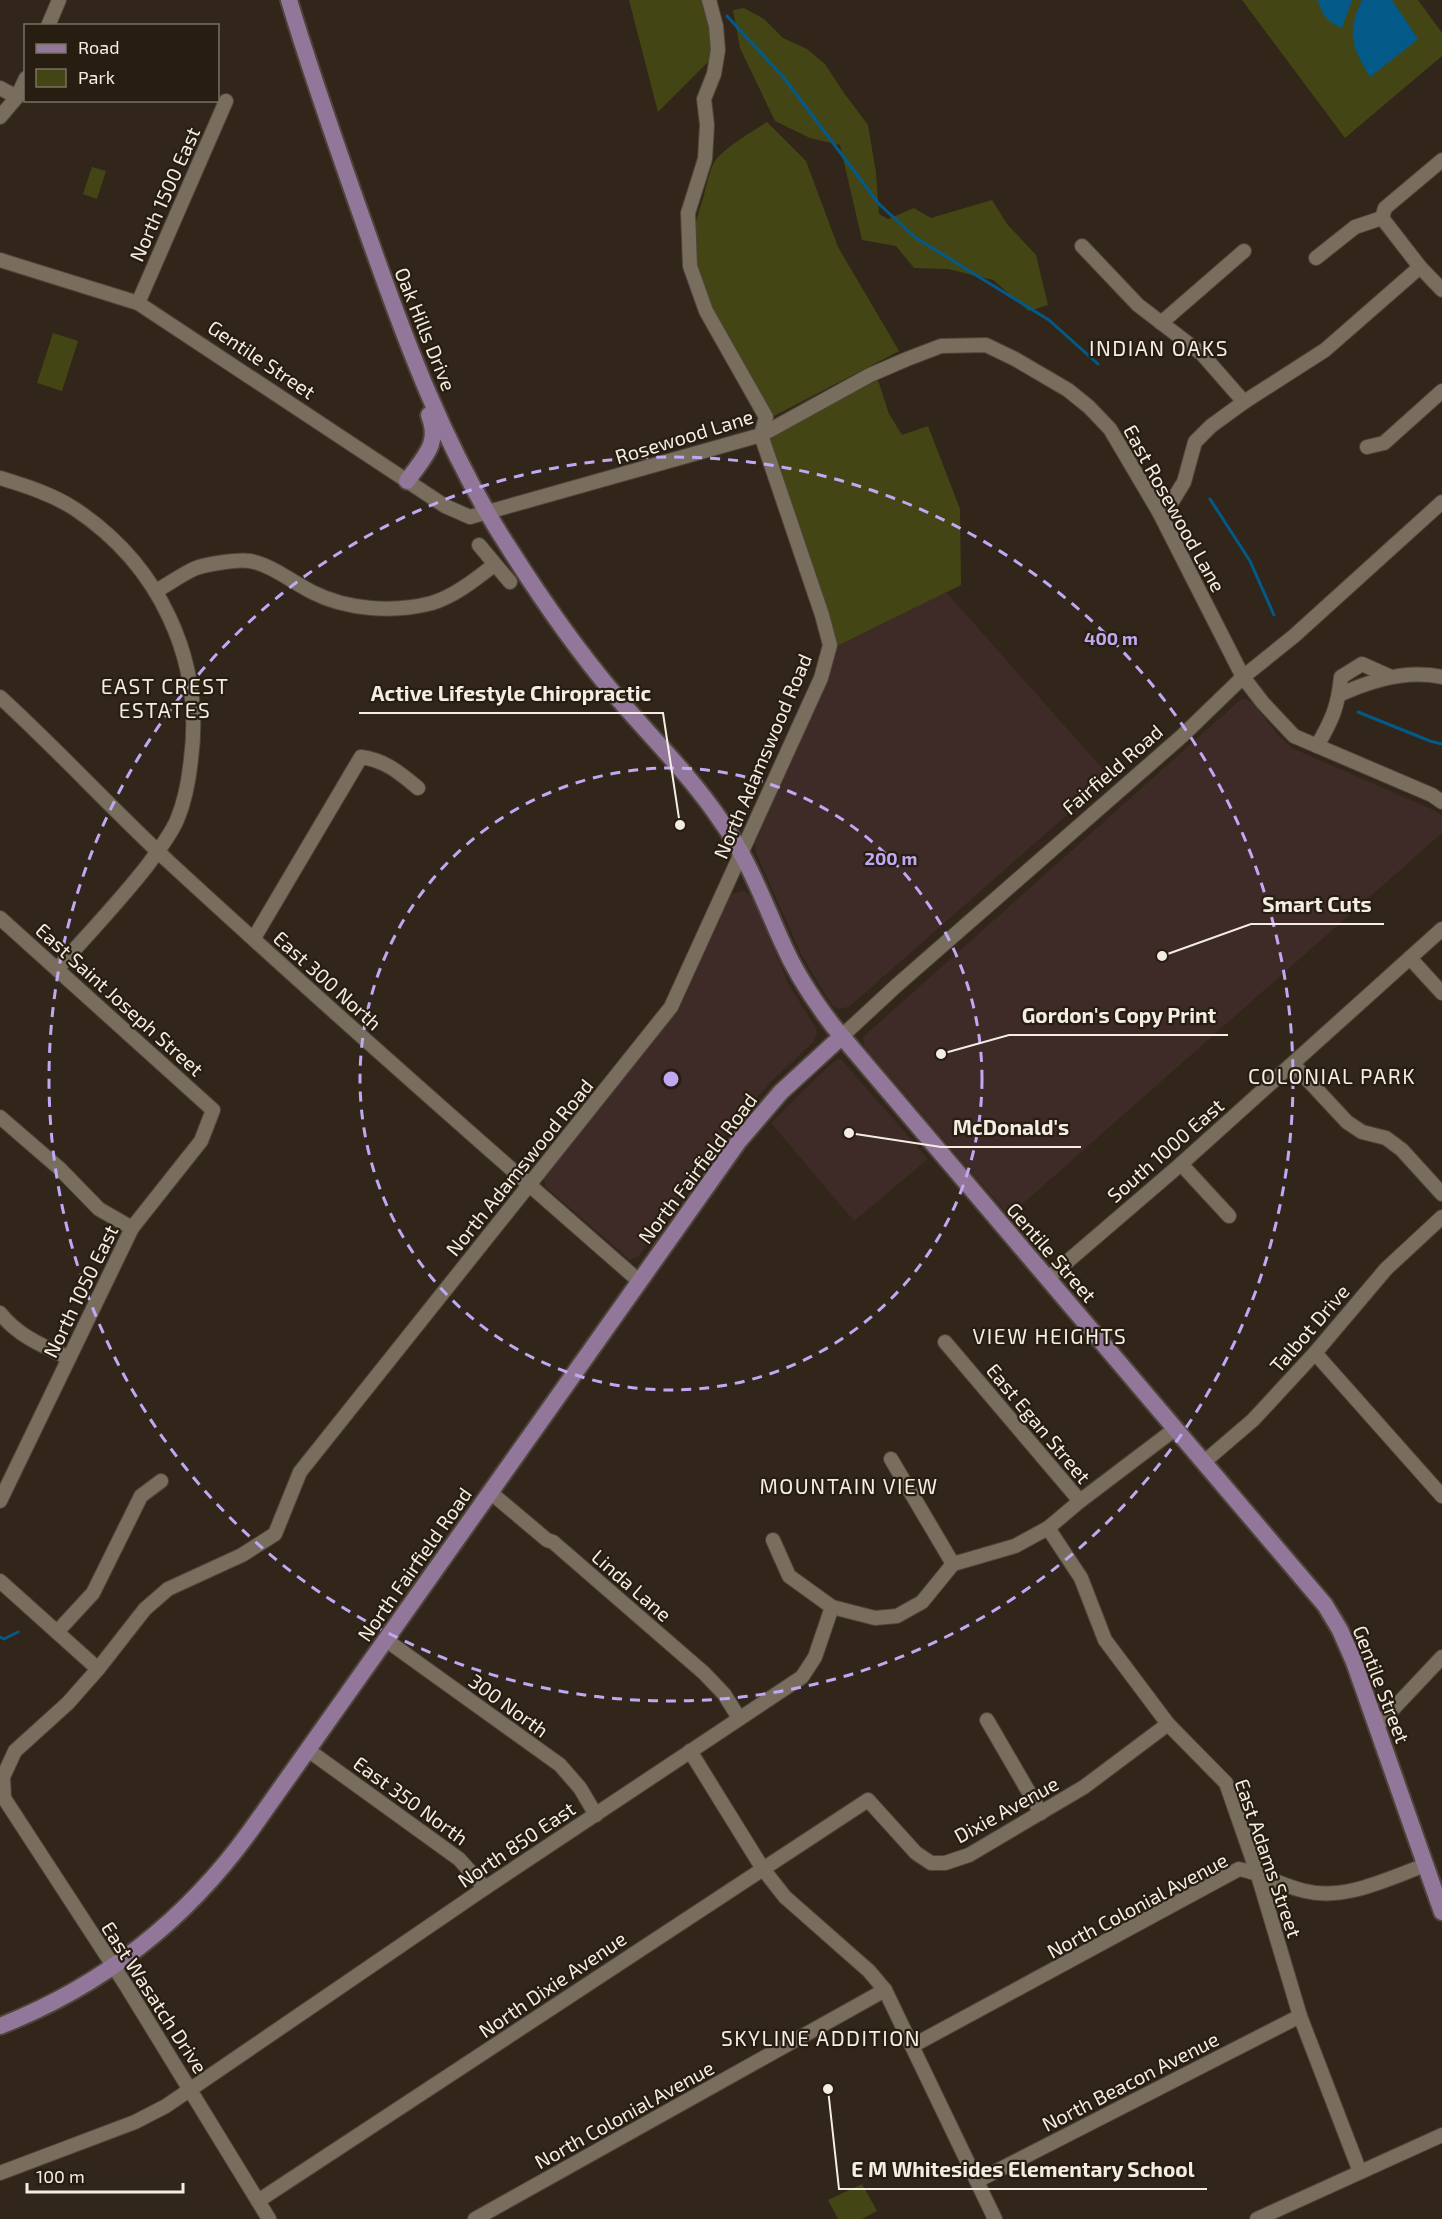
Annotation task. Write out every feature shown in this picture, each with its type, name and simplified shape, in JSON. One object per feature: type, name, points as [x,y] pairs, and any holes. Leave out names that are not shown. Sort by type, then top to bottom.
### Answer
[{"type":"main road","name":"Oak Hills Drive","points":[[289,0],[337,149],[410,348],[442,424],[487,512],[512,554],[578,647]]},
{"type":"main road","points":[[407,481],[431,446],[434,435],[433,425],[417,384],[410,348]]},
{"type":"main road","name":"Gentile Street","points":[[578,647],[613,692],[688,777],[720,819],[742,852],[800,978],[841,1036],[1313,1590],[1330,1613],[1349,1648],[1442,1912]]},
{"type":"main road","name":"Fairfield Road","points":[[808,1067],[841,1036]]},
{"type":"main road","name":"North Fairfield Road","points":[[0,2026],[61,1999],[113,1967],[166,1926],[204,1890],[233,1854],[308,1750],[745,1134],[781,1092],[808,1067]]},
{"type":"street","points":[[49,24],[59,0]]},
{"type":"street","name":"North Adamswood Road","points":[[2,1799],[3,1777],[15,1751],[68,1703],[98,1669],[144,1609],[168,1589],[242,1555],[275,1534],[300,1472],[670,1007],[821,678],[830,645],[761,435],[766,417],[706,311],[690,266],[688,213],[705,159],[707,125],[704,99],[714,74],[718,50],[716,26],[709,0]]},
{"type":"street","points":[[0,117],[17,98],[24,82]]},
{"type":"street","points":[[0,88],[17,98]]},
{"type":"street","name":"North 1500 East","points":[[138,303],[226,100]]},
{"type":"street","points":[[1382,218],[1385,208],[1442,160]]},
{"type":"street","points":[[1316,258],[1355,226],[1382,218]]},
{"type":"street","points":[[1382,218],[1420,267],[1442,290]]},
{"type":"street","points":[[1083,246],[1138,305],[1202,354],[1244,402]]},
{"type":"street","points":[[1161,323],[1244,251]]},
{"type":"street","name":"Gentile Street","points":[[0,260],[138,303],[459,514],[470,517],[487,512]]},
{"type":"street","points":[[1159,512],[1173,500],[1184,482],[1195,442],[1211,426],[1325,350],[1420,267]]},
{"type":"street","name":"Rosewood Lane","points":[[487,512],[761,435],[870,375],[907,359],[941,346],[986,345]]},
{"type":"street","name":"East Rosewood Lane","points":[[986,345],[1068,390],[1089,407],[1110,429],[1159,512],[1243,677]]},
{"type":"street","points":[[1367,447],[1384,443],[1442,392]]},
{"type":"street","points":[[0,478],[41,490],[75,509],[107,534],[138,567],[156,591],[173,623],[189,671],[194,706],[188,783],[177,820],[158,851],[122,898],[58,968]]},
{"type":"street","name":"Fairfield Road","points":[[841,1036],[1182,736],[1243,677],[1294,636],[1442,502]]},
{"type":"street","points":[[478,545],[510,582]]},
{"type":"street","points":[[156,591],[196,568],[250,561],[275,571],[314,593],[342,603],[372,608],[402,608],[433,603],[465,587],[494,565]]},
{"type":"street","points":[[1317,746],[1333,718],[1339,695],[1366,682],[1391,677],[1426,673],[1442,677]]},
{"type":"street","points":[[1243,677],[1263,703],[1294,735],[1432,795],[1442,802]]},
{"type":"street","name":"East 300 North","points":[[0,697],[44,737],[158,851],[639,1281]]},
{"type":"street","points":[[254,938],[361,757],[375,759],[397,770],[418,788]]},
{"type":"street","name":"East Saint Joseph Street","points":[[0,918],[213,1110]]},
{"type":"street","name":"South 1000 East","points":[[1047,1279],[1181,1164],[1442,929]]},
{"type":"street","points":[[1410,958],[1442,993]]},
{"type":"street","points":[[1293,1064],[1347,1122],[1362,1132],[1386,1138],[1402,1150],[1442,1194]]},
{"type":"street","name":"North 1050 East","points":[[0,1501],[132,1228],[201,1141],[213,1110]]},
{"type":"street","points":[[0,1117],[59,1168],[99,1209],[132,1228]]},
{"type":"street","points":[[1181,1164],[1229,1216]]},
{"type":"street","name":"Talbot Drive","points":[[1204,1462],[1253,1420],[1315,1353],[1386,1269],[1442,1217]]},
{"type":"street","points":[[0,1313],[9,1324],[34,1342],[69,1358]]},
{"type":"street","name":"East Egan Street","points":[[945,1342],[1080,1501]]},
{"type":"street","points":[[1315,1353],[1442,1497]]},
{"type":"street","points":[[773,1540],[789,1576],[832,1607],[875,1618],[897,1616],[922,1602],[953,1564],[1015,1546],[1048,1528],[1175,1429]]},
{"type":"street","points":[[891,1459],[953,1564]]},
{"type":"street","points":[[57,1632],[93,1593],[141,1496],[161,1481]]},
{"type":"street","name":"Linda Lane","points":[[490,1492],[547,1540],[553,1542],[704,1673],[723,1694],[739,1718]]},
{"type":"street","name":"East Adams Street","points":[[1048,1528],[1081,1578],[1105,1640],[1167,1724],[1226,1783],[1257,1872],[1300,2016],[1360,2172]]},
{"type":"street","points":[[0,1581],[98,1669]]},
{"type":"street","name":"North 850 East","points":[[0,2173],[135,2122],[166,2106],[485,1888],[802,1677],[815,1657],[832,1607]]},
{"type":"street","name":"300 North","points":[[386,1640],[560,1765],[580,1788],[596,1815]]},
{"type":"street","points":[[1377,1726],[1442,1657]]},
{"type":"street","points":[[987,1720],[1041,1813]]},
{"type":"street","name":"Dixie Avenue","points":[[868,1800],[916,1853],[931,1863],[945,1863],[969,1855],[1084,1787],[1167,1724]]},
{"type":"street","name":"East 350 North","points":[[308,1750],[459,1859],[485,1888]]},
{"type":"street","points":[[690,1751],[763,1869],[785,1897],[869,1971],[885,1990],[995,2219]]},
{"type":"street","name":"East Wasatch Drive","points":[[2,1799],[113,1967],[269,2219]]},
{"type":"street","name":"North Dixie Avenue","points":[[258,2201],[868,1800]]},
{"type":"street","name":"North Colonial Avenue","points":[[912,2046],[1239,1869],[1257,1872],[1303,1891],[1326,1895],[1356,1890],[1426,1865]]},
{"type":"street","name":"North Colonial Avenue","points":[[475,2219],[885,1990]]},
{"type":"street","name":"North Beacon Avenue","points":[[977,2181],[1300,2016]]},
{"type":"street","points":[[1257,2219],[1442,2135]]},
{"type":"shaded area","points":[[946,592],[1110,777],[849,1007],[838,1009],[832,1005],[801,954],[756,853],[755,843],[826,683],[837,646]]},
{"type":"shaded area","points":[[1245,698],[1252,702],[1277,734],[1292,748],[1436,811],[1442,816],[1442,833],[1009,1216],[864,1046],[863,1037],[1240,700]]},
{"type":"shaded area","points":[[743,891],[753,900],[789,985],[816,1028],[817,1035],[813,1042],[773,1080],[738,1119],[639,1256],[630,1260],[547,1188],[544,1179],[680,1003],[729,897],[733,893]]},
{"type":"shaded area","points":[[841,1059],[928,1159],[854,1221],[771,1123],[818,1076],[836,1060]]},
{"type":"green space","points":[[629,0],[705,0],[713,26],[710,60],[658,112]]},
{"type":"green space","points":[[1242,0],[1418,0],[1442,33],[1442,56],[1345,138]]},
{"type":"green space","points":[[744,8],[764,19],[783,38],[807,49],[825,64],[868,125],[876,173],[879,214],[888,219],[914,208],[931,218],[992,200],[1007,224],[1036,255],[1048,305],[1029,311],[993,280],[948,269],[914,268],[896,246],[862,240],[840,145],[810,138],[775,121],[740,48],[733,10]]},
{"type":"green space","points":[[767,122],[806,161],[838,247],[899,351],[774,416],[735,354],[710,308],[695,262],[693,239],[715,160],[735,143]]},
{"type":"green space","points":[[92,167],[106,171],[97,199],[83,194]]},
{"type":"green space","points":[[53,333],[78,341],[62,391],[37,383]]},
{"type":"green space","points":[[878,380],[889,414],[902,435],[928,426],[960,509],[961,585],[837,646],[770,441],[771,435]]},
{"type":"green space","points":[[862,2184],[877,2211],[862,2219],[838,2219],[828,2200]]},
{"type":"water","points":[[1318,0],[1352,0],[1342,28],[1326,17]]},
{"type":"water","points":[[1362,0],[1392,0],[1418,39],[1370,77],[1353,40],[1354,22]]},
{"type":"waterway","points":[[727,16],[784,78],[879,204],[916,238],[1049,320],[1098,364]]},
{"type":"waterway","points":[[1210,499],[1250,561],[1274,615]]},
{"type":"waterway","points":[[1358,712],[1442,744]]},
{"type":"waterway","points":[[0,1637],[4,1639],[18,1632]]},
{"type":"place","name":"Active Lifestyle Chiropractic","points":[[680,825]]},
{"type":"place","name":"Smart Cuts","points":[[1162,956]]},
{"type":"place","name":"Gordon's Copy Print","points":[[941,1054]]},
{"type":"place","name":"McDonald's","points":[[849,1133]]},
{"type":"place","name":"E M Whitesides Elementary School","points":[[828,2089]]},
{"type":"district","name":"INDIAN OAKS","points":[[1159,347]]},
{"type":"district","name":"EAST CREST ESTATES","points":[[165,697]]},
{"type":"district","name":"COLONIAL PARK","points":[[1332,1075]]},
{"type":"district","name":"VIEW HEIGHTS","points":[[1050,1335]]},
{"type":"district","name":"MOUNTAIN VIEW","points":[[849,1485]]},
{"type":"district","name":"SKYLINE ADDITION","points":[[821,2037]]}]
